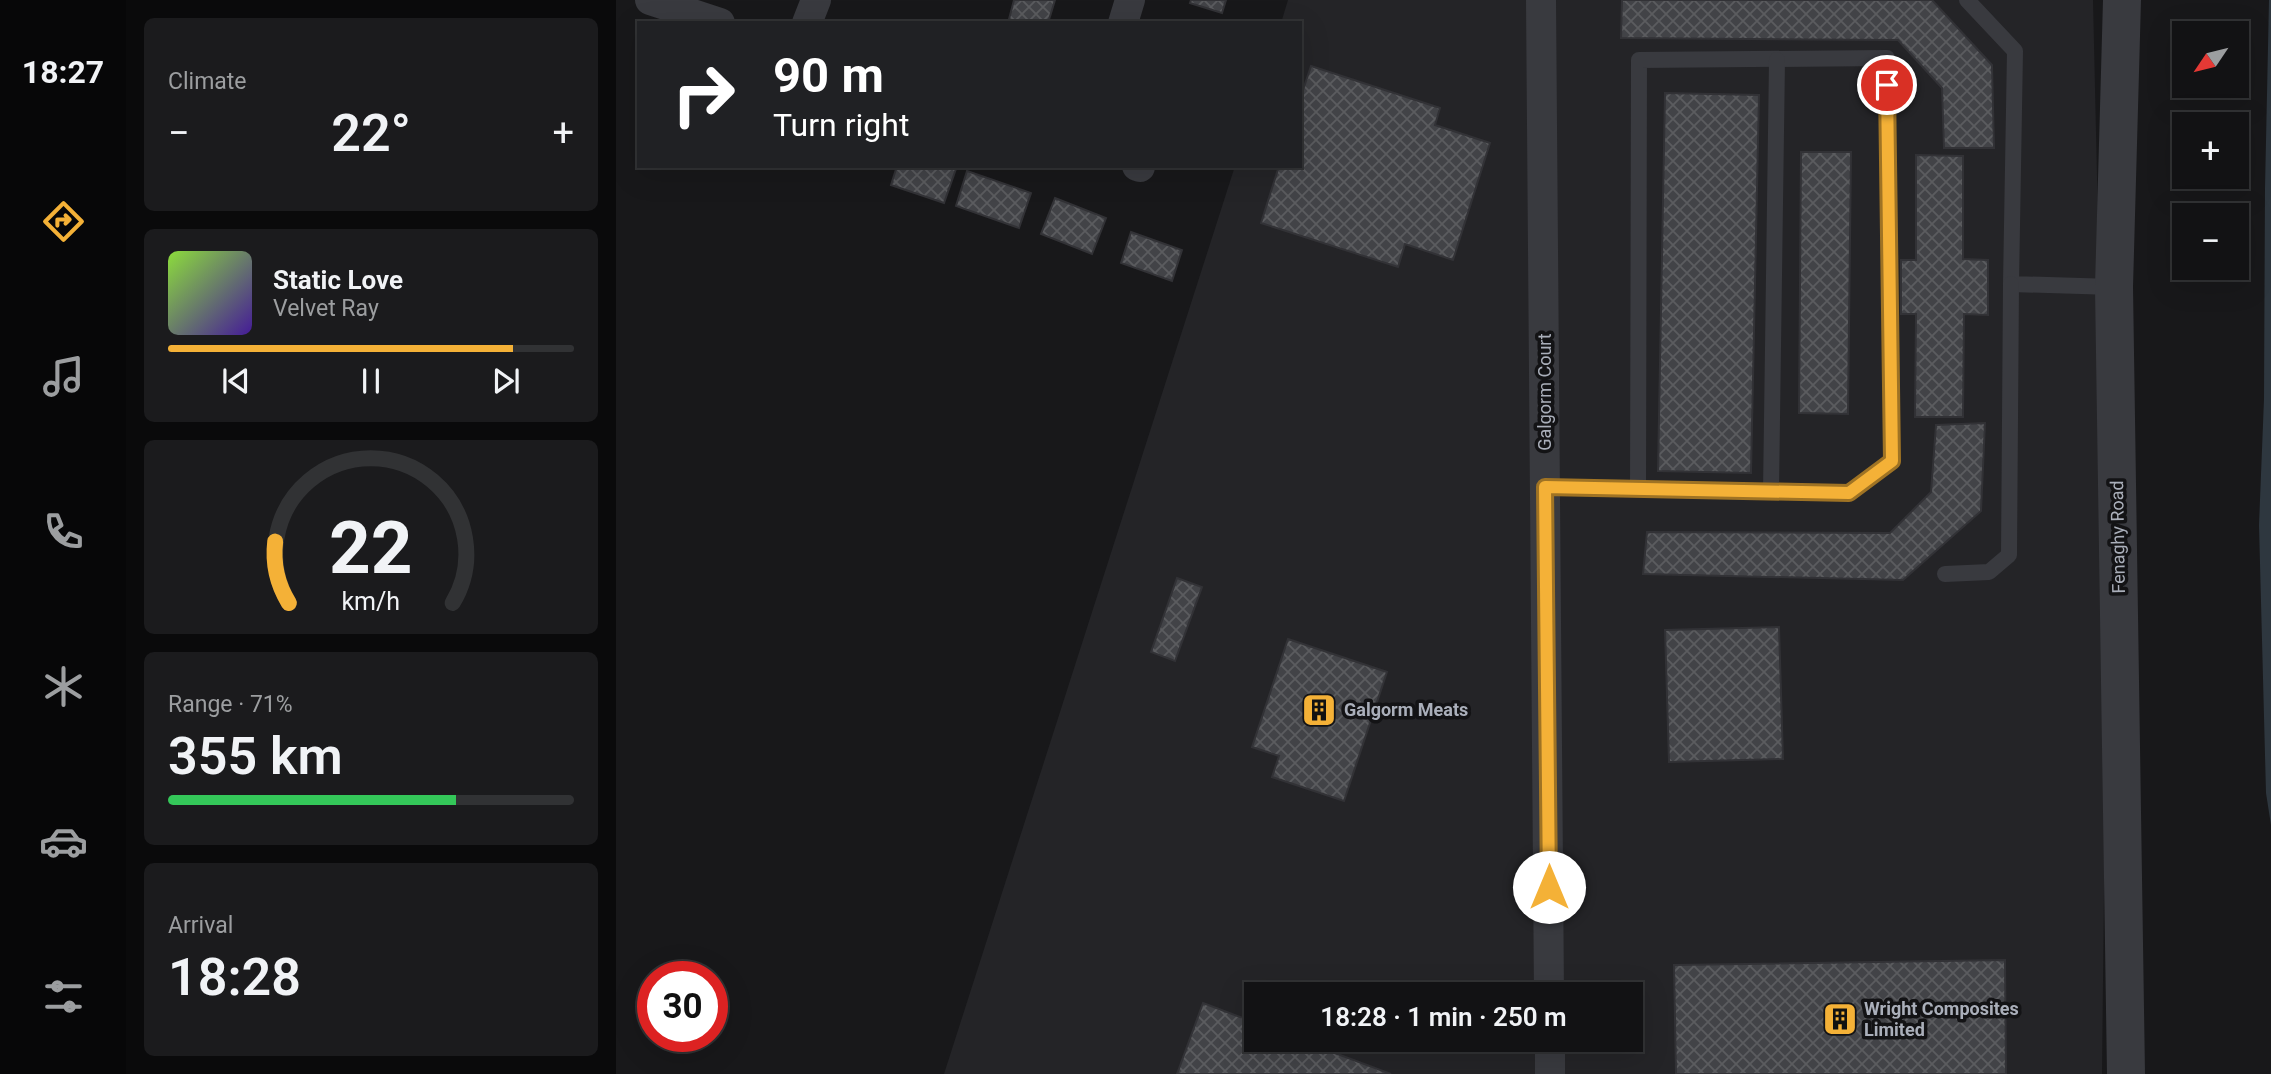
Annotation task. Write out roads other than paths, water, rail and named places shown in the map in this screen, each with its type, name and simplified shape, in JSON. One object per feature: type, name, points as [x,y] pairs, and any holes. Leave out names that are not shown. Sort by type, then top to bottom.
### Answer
[{"type":"street","points":[[650,0],[714,21]]},
{"type":"street","points":[[808,21],[816,0]]},
{"type":"street","points":[[1124,21],[1130,0]]},
{"type":"street","name":"Galgorm Court","points":[[1542,0],[1549,982]]},
{"type":"street","name":"Fenaghy Road","points":[[2122,0],[2114,287],[2126,1074]]},
{"type":"street","points":[[1550,1052],[1550,1074]]},
{"type":"lane","points":[[1945,574],[1989,572],[2010,555],[2015,51],[1967,0]]},
{"type":"lane","points":[[1545,487],[1638,489],[1771,491],[1849,493],[1892,461],[1887,58],[1639,60],[1638,489]]},
{"type":"lane","points":[[1771,491],[1777,60]]},
{"type":"lane","points":[[2011,284],[2114,287]]},
{"type":"place","name":"Galgorm Meats","points":[[1319,710]]},
{"type":"place","name":"Wright Composites Limited","points":[[1840,1019]]}]
